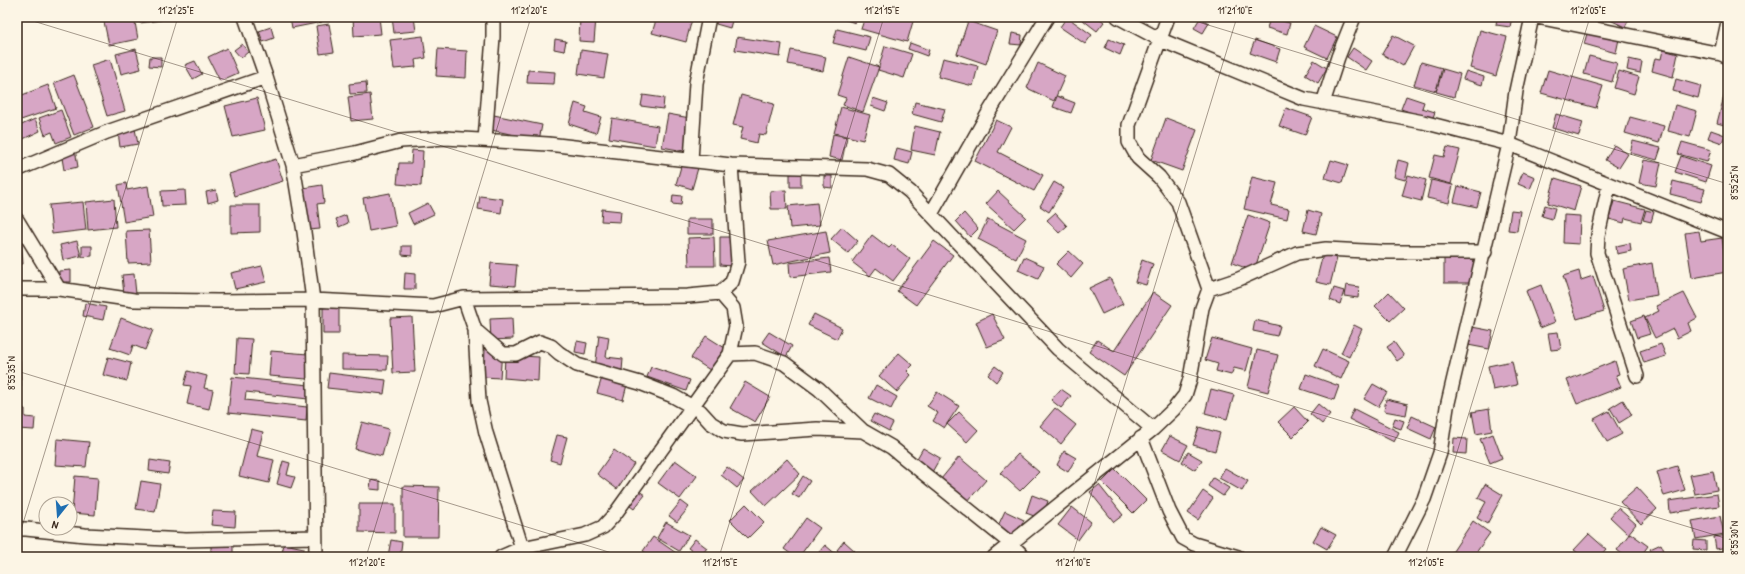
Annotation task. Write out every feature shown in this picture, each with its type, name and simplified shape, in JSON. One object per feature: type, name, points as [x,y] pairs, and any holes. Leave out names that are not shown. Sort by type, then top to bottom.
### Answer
[{"type":"street","points":[[245,17],[266,77],[293,165],[313,300],[316,557]]},
{"type":"street","points":[[485,140],[493,37],[493,17]]},
{"type":"street","points":[[691,160],[696,83],[709,17]]},
{"type":"street","points":[[931,214],[989,112],[1047,17]]},
{"type":"street","points":[[1118,17],[1161,40],[1304,99],[1423,122],[1509,144],[1728,232]]},
{"type":"street","points":[[994,557],[1153,429],[1174,410],[1185,395],[1190,379],[1202,308],[1209,289],[1178,202],[1159,177],[1138,158],[1128,142],[1129,125],[1161,40],[1168,17]]},
{"type":"street","points":[[1323,103],[1338,57],[1354,17]]},
{"type":"street","points":[[1395,557],[1424,499],[1440,453],[1447,407],[1485,252],[1509,144],[1516,91],[1532,17]]},
{"type":"street","points":[[1537,17],[1724,55],[1728,22]]},
{"type":"street","points":[[17,170],[107,132],[266,77]]},
{"type":"street","points":[[293,165],[355,154],[401,141],[445,138],[548,144],[731,165],[867,169],[888,175],[910,192],[1058,349],[1153,429]]},
{"type":"street","points":[[17,289],[59,289],[134,300],[313,300],[433,306],[464,298],[688,296],[720,293],[732,282],[738,262],[731,165]]},
{"type":"street","points":[[1609,185],[1598,235],[1597,253],[1637,376]]},
{"type":"street","points":[[17,220],[59,289]]},
{"type":"street","points":[[1209,289],[1239,279],[1297,253],[1326,249],[1384,252],[1485,252]]},
{"type":"street","points":[[501,557],[522,548],[585,535],[603,527],[614,514],[730,354],[736,326],[733,308],[720,293]]},
{"type":"street","points":[[464,298],[475,330],[479,402],[485,427],[522,548]]},
{"type":"street","points":[[475,330],[503,354],[516,354],[540,342],[550,346],[577,365],[640,383],[673,396],[700,411],[711,423],[724,431],[742,434],[817,429],[863,431]]},
{"type":"street","points":[[730,354],[755,353],[784,363],[820,389],[863,431],[891,446],[1010,543],[1024,557]]},
{"type":"street","points":[[1141,438],[1169,511],[1183,538],[1194,544],[1238,557]]},
{"type":"street","points":[[17,530],[26,529],[85,535],[186,540],[316,537]]},
{"type":"building","points":[[103,17],[134,17],[138,39],[109,45]]},
{"type":"building","points":[[139,17],[160,17],[161,20],[140,23]]},
{"type":"building","points":[[290,17],[321,17],[322,22],[292,28]]},
{"type":"building","points":[[353,17],[379,17],[381,34],[354,36]]},
{"type":"building","points":[[392,17],[414,17],[416,31],[394,33]]},
{"type":"building","points":[[580,17],[596,18],[594,42],[579,41]]},
{"type":"building","points":[[657,17],[685,17],[692,19],[686,42],[652,33]]},
{"type":"building","points":[[717,17],[733,17],[730,28],[716,24]]},
{"type":"building","points":[[856,17],[855,23],[841,18]]},
{"type":"building","points":[[865,17],[914,18],[907,42],[861,29]]},
{"type":"building","points":[[1067,17],[1092,35],[1085,44],[1060,27]]},
{"type":"building","points":[[1086,17],[1098,17],[1104,22],[1097,31],[1083,20]]},
{"type":"building","points":[[1497,17],[1512,17],[1510,27],[1496,25]]},
{"type":"building","points":[[1612,17],[1630,17],[1625,27],[1610,20]]},
{"type":"building","points":[[1200,18],[1209,23],[1203,33],[1194,28]]},
{"type":"building","points":[[1270,18],[1290,23],[1287,34],[1267,28]]},
{"type":"building","points":[[968,21],[997,31],[986,64],[957,54]]},
{"type":"building","points":[[329,24],[334,52],[320,54],[316,26]]},
{"type":"building","points":[[1314,26],[1337,37],[1327,58],[1304,47]]},
{"type":"building","points":[[271,27],[274,38],[263,42],[259,31]]},
{"type":"building","points":[[837,29],[870,37],[866,51],[833,43]]},
{"type":"building","points":[[1480,30],[1507,37],[1496,76],[1470,68]]},
{"type":"building","points":[[1588,30],[1619,39],[1616,53],[1584,44]]},
{"type":"building","points":[[1012,33],[1022,35],[1021,45],[1010,44]]},
{"type":"building","points":[[1393,35],[1414,46],[1403,66],[1382,54]]},
{"type":"building","points":[[423,36],[426,58],[415,60],[416,67],[394,69],[390,40]]},
{"type":"building","points":[[737,37],[782,44],[780,57],[735,50]]},
{"type":"building","points":[[555,39],[566,41],[564,51],[554,49]]},
{"type":"building","points":[[1109,39],[1124,45],[1120,55],[1105,48]]},
{"type":"building","points":[[1255,40],[1280,49],[1276,62],[1250,53]]},
{"type":"building","points":[[910,43],[929,50],[927,56],[908,49]]},
{"type":"building","points":[[242,44],[248,52],[241,58],[234,50]]},
{"type":"building","points":[[885,46],[912,54],[904,78],[878,70]]},
{"type":"building","points":[[227,48],[238,73],[220,81],[208,57]]},
{"type":"building","points":[[1353,48],[1372,61],[1366,70],[1347,57]]},
{"type":"building","points":[[136,49],[141,69],[121,74],[116,54]]},
{"type":"building","points":[[438,49],[467,51],[466,78],[436,76]]},
{"type":"building","points":[[581,50],[608,54],[604,78],[578,74]]},
{"type":"building","points":[[791,50],[826,57],[823,71],[788,64]]},
{"type":"building","points":[[1663,50],[1678,54],[1673,77],[1652,71],[1655,58],[1661,59]]},
{"type":"building","points":[[1589,56],[1617,63],[1612,82],[1584,74]]},
{"type":"building","points":[[150,57],[161,57],[161,67],[149,66]]},
{"type":"building","points":[[849,57],[879,67],[863,112],[843,105],[846,98],[837,95]]},
{"type":"building","points":[[943,58],[978,66],[973,86],[938,77]]},
{"type":"building","points":[[110,59],[125,111],[107,116],[91,65]]},
{"type":"building","points":[[1629,59],[1642,62],[1640,73],[1627,70]]},
{"type":"building","points":[[1314,60],[1327,68],[1318,83],[1305,75]]},
{"type":"building","points":[[195,61],[202,74],[193,79],[185,65]]},
{"type":"building","points":[[1421,62],[1442,68],[1436,91],[1414,85]]},
{"type":"building","points":[[1038,63],[1065,76],[1054,101],[1027,88]]},
{"type":"building","points":[[1443,69],[1460,74],[1454,97],[1436,92]]},
{"type":"building","points":[[528,70],[555,72],[554,84],[527,83]]},
{"type":"building","points":[[1548,70],[1603,86],[1596,108],[1541,93]]},
{"type":"building","points":[[1466,71],[1484,77],[1482,85],[1463,79]]},
{"type":"building","points":[[1619,71],[1639,77],[1634,94],[1614,88]]},
{"type":"building","points":[[74,75],[94,127],[74,135],[54,83]]},
{"type":"building","points":[[1676,79],[1701,86],[1698,98],[1673,91]]},
{"type":"building","points":[[1728,81],[1728,126],[1717,123]]},
{"type":"building","points":[[366,82],[367,93],[350,94],[349,84]]},
{"type":"building","points":[[48,85],[56,108],[18,121],[17,97]]},
{"type":"building","points":[[370,94],[373,119],[351,121],[348,97]]},
{"type":"building","points":[[643,95],[664,98],[663,109],[641,106]]},
{"type":"building","points":[[741,95],[774,104],[766,135],[759,134],[757,143],[740,139],[743,127],[733,125]]},
{"type":"building","points":[[1057,96],[1075,103],[1071,113],[1053,107]]},
{"type":"building","points":[[1406,96],[1424,102],[1422,108],[1435,112],[1432,120],[1401,109]]},
{"type":"building","points":[[257,98],[265,130],[233,137],[225,106]]},
{"type":"building","points":[[873,98],[888,103],[885,111],[871,106]]},
{"type":"building","points":[[915,102],[945,109],[941,122],[912,114]]},
{"type":"building","points":[[575,103],[587,107],[585,112],[601,117],[596,133],[569,124]]},
{"type":"building","points":[[1675,105],[1697,111],[1690,137],[1668,131]]},
{"type":"building","points":[[841,107],[870,115],[863,140],[834,133]]},
{"type":"building","points":[[1286,108],[1312,117],[1305,135],[1279,126]]},
{"type":"building","points":[[61,110],[71,137],[56,143],[52,132],[45,135],[39,118]]},
{"type":"building","points":[[668,114],[690,118],[684,151],[662,147]]},
{"type":"building","points":[[1556,114],[1583,122],[1579,136],[1552,128]]},
{"type":"building","points":[[494,115],[542,125],[539,140],[491,130]]},
{"type":"building","points":[[1630,117],[1664,126],[1659,143],[1625,133]]},
{"type":"building","points":[[612,118],[658,126],[655,146],[609,138]]},
{"type":"building","points":[[1166,118],[1197,130],[1182,171],[1151,160]]},
{"type":"building","points":[[35,119],[40,131],[21,140],[17,132],[17,127]]},
{"type":"building","points":[[996,120],[1011,127],[998,152],[1043,175],[1034,191],[975,161]]},
{"type":"building","points":[[915,126],[940,132],[935,155],[911,150]]},
{"type":"building","points":[[135,129],[138,144],[120,147],[118,132]]},
{"type":"building","points":[[1711,130],[1725,135],[1722,143],[1708,138]]},
{"type":"building","points":[[833,134],[847,137],[842,160],[829,157]]},
{"type":"building","points":[[1633,141],[1661,148],[1657,160],[1630,153]]},
{"type":"building","points":[[1682,142],[1711,150],[1707,162],[1678,154]]},
{"type":"building","points":[[1614,145],[1628,154],[1619,168],[1605,160]]},
{"type":"building","points":[[1447,147],[1460,150],[1451,184],[1429,178],[1435,155],[1444,157]]},
{"type":"building","points":[[897,148],[912,152],[909,164],[894,160]]},
{"type":"building","points":[[75,149],[78,167],[64,170],[61,152]]},
{"type":"building","points":[[412,150],[423,151],[421,186],[397,184],[399,163],[411,163]]},
{"type":"building","points":[[1681,156],[1711,166],[1706,182],[1675,172]]},
{"type":"building","points":[[276,159],[283,181],[235,196],[229,174]]},
{"type":"building","points":[[1331,160],[1348,165],[1342,183],[1325,178]]},
{"type":"building","points":[[1398,160],[1409,163],[1405,180],[1394,177]]},
{"type":"building","points":[[1644,160],[1661,163],[1656,186],[1639,183]]},
{"type":"building","points":[[682,163],[698,168],[692,189],[676,184]]},
{"type":"building","points":[[1523,172],[1535,177],[1530,189],[1518,184]]},
{"type":"building","points":[[801,173],[801,187],[790,187],[790,174]]},
{"type":"building","points":[[1408,175],[1426,180],[1421,201],[1402,196]]},
{"type":"building","points":[[824,176],[832,176],[832,188],[824,187]]},
{"type":"building","points":[[1252,177],[1277,183],[1271,205],[1289,209],[1287,219],[1244,209]]},
{"type":"building","points":[[1555,178],[1581,186],[1574,211],[1548,203]]},
{"type":"building","points":[[1431,180],[1453,185],[1449,203],[1427,198]]},
{"type":"building","points":[[1673,181],[1705,189],[1701,202],[1670,194]]},
{"type":"building","points":[[1054,182],[1064,188],[1049,212],[1040,206]]},
{"type":"building","points":[[126,183],[127,190],[148,186],[153,217],[124,222],[118,185]]},
{"type":"building","points":[[322,185],[324,203],[317,204],[320,229],[309,230],[303,188]]},
{"type":"building","points":[[1458,186],[1481,192],[1477,207],[1454,202]]},
{"type":"building","points":[[185,190],[186,205],[162,206],[161,191]]},
{"type":"building","points":[[216,190],[218,200],[208,203],[206,192]]},
{"type":"building","points":[[786,190],[787,209],[771,209],[770,191]]},
{"type":"building","points":[[998,191],[1026,217],[1014,229],[986,204]]},
{"type":"building","points":[[390,193],[396,226],[369,231],[363,198]]},
{"type":"building","points":[[673,195],[682,196],[681,205],[672,204]]},
{"type":"building","points":[[480,196],[503,199],[501,213],[478,209]]},
{"type":"building","points":[[114,199],[116,227],[88,230],[86,202]]},
{"type":"building","points":[[1614,201],[1645,209],[1641,222],[1625,218],[1624,223],[1609,219]]},
{"type":"building","points":[[83,202],[86,230],[52,234],[49,205]]},
{"type":"building","points":[[428,203],[434,214],[413,224],[408,213]]},
{"type":"building","points":[[817,203],[820,225],[790,228],[788,206]]},
{"type":"building","points":[[231,205],[260,205],[260,232],[231,233]]},
{"type":"building","points":[[1545,205],[1555,208],[1552,219],[1542,216]]},
{"type":"building","points":[[602,209],[621,211],[620,222],[601,221]]},
{"type":"building","points":[[1308,210],[1321,214],[1316,234],[1303,231]]},
{"type":"building","points":[[1511,210],[1520,211],[1517,231],[1508,230]]},
{"type":"building","points":[[1646,210],[1654,212],[1651,222],[1643,220]]},
{"type":"building","points":[[964,213],[978,229],[970,237],[956,221]]},
{"type":"building","points":[[1055,213],[1067,226],[1059,233],[1047,220]]},
{"type":"building","points":[[346,215],[348,223],[339,227],[336,219]]},
{"type":"building","points":[[1248,215],[1270,223],[1254,271],[1232,263]]},
{"type":"building","points":[[1564,215],[1580,216],[1579,244],[1563,243]]},
{"type":"building","points":[[687,219],[713,219],[713,234],[687,234]]},
{"type":"building","points":[[988,219],[1026,239],[1016,259],[978,239]]},
{"type":"building","points":[[842,227],[858,241],[848,253],[831,239]]},
{"type":"building","points":[[149,230],[151,262],[128,263],[126,231]]},
{"type":"building","points":[[826,231],[830,253],[773,265],[768,241]]},
{"type":"building","points":[[1699,231],[1701,241],[1722,238],[1727,272],[1692,278],[1685,233]]},
{"type":"building","points":[[17,234],[21,234],[23,264],[17,264]]},
{"type":"building","points":[[872,235],[889,248],[892,245],[910,259],[893,281],[876,268],[870,276],[852,262]]},
{"type":"building","points":[[714,237],[715,266],[689,266],[688,238]]},
{"type":"building","points":[[720,237],[732,237],[732,266],[720,265]]},
{"type":"building","points":[[77,241],[81,256],[63,260],[60,245]]},
{"type":"building","points":[[934,241],[953,255],[916,305],[897,291]]},
{"type":"building","points":[[1630,243],[1631,251],[1617,254],[1616,246]]},
{"type":"building","points":[[82,246],[92,246],[92,256],[82,257]]},
{"type":"building","points":[[402,246],[412,246],[412,256],[402,255]]},
{"type":"building","points":[[1069,251],[1083,264],[1071,278],[1056,264]]},
{"type":"building","points":[[1323,254],[1337,258],[1330,285],[1316,282]]},
{"type":"building","points":[[1024,257],[1044,266],[1038,279],[1018,270]]},
{"type":"building","points":[[1444,257],[1474,257],[1475,283],[1444,283]]},
{"type":"building","points":[[829,258],[831,272],[790,277],[789,263]]},
{"type":"building","points":[[1142,260],[1153,264],[1146,285],[1135,282]]},
{"type":"building","points":[[491,263],[517,265],[515,286],[489,284]]},
{"type":"building","points":[[1652,263],[1657,295],[1629,300],[1623,269]]},
{"type":"building","points":[[262,266],[266,282],[235,289],[231,273]]},
{"type":"building","points":[[17,267],[20,267],[20,282],[17,282]]},
{"type":"building","points":[[71,270],[71,282],[59,282],[59,271]]},
{"type":"building","points":[[1579,271],[1581,280],[1593,276],[1604,311],[1577,319],[1563,276]]},
{"type":"building","points":[[405,273],[415,274],[415,289],[404,289]]},
{"type":"building","points":[[134,274],[136,294],[124,295],[122,275]]},
{"type":"building","points":[[1110,278],[1123,304],[1102,314],[1089,288]]},
{"type":"building","points":[[1346,285],[1359,287],[1358,298],[1344,296]]},
{"type":"building","points":[[1541,285],[1555,322],[1540,328],[1526,291]]},
{"type":"building","points":[[1334,288],[1344,291],[1340,304],[1330,300]]},
{"type":"building","points":[[1153,292],[1172,305],[1124,376],[1089,352],[1097,340],[1114,351]]},
{"type":"building","points":[[1389,292],[1404,308],[1390,321],[1375,306]]},
{"type":"building","points":[[1684,293],[1697,318],[1688,323],[1691,331],[1677,338],[1673,329],[1655,338],[1645,318],[1659,311],[1656,306]]},
{"type":"building","points":[[85,303],[106,307],[103,320],[83,316]]},
{"type":"building","points":[[323,305],[339,305],[339,334],[323,334]]},
{"type":"building","points":[[814,314],[842,328],[837,339],[808,325]]},
{"type":"building","points":[[992,314],[1005,340],[987,347],[976,322]]},
{"type":"building","points":[[1644,316],[1650,334],[1637,338],[1631,321]]},
{"type":"building","points":[[412,317],[415,372],[393,373],[390,318]]},
{"type":"building","points":[[121,318],[153,330],[145,350],[133,345],[130,355],[110,348]]},
{"type":"building","points":[[512,318],[513,339],[491,340],[490,319]]},
{"type":"building","points":[[1255,320],[1280,326],[1277,336],[1253,331]]},
{"type":"building","points":[[1354,325],[1362,329],[1349,357],[1341,353]]},
{"type":"building","points":[[1472,327],[1493,331],[1489,349],[1468,345]]},
{"type":"building","points":[[769,332],[792,346],[786,357],[762,342]]},
{"type":"building","points":[[1558,332],[1561,349],[1551,350],[1548,333]]},
{"type":"building","points":[[599,335],[609,337],[606,357],[623,359],[622,371],[595,368]]},
{"type":"building","points":[[706,336],[725,348],[710,370],[691,358]]},
{"type":"building","points":[[237,338],[252,339],[249,374],[235,373]]},
{"type":"building","points":[[1212,338],[1252,349],[1246,371],[1234,368],[1231,375],[1216,371],[1218,364],[1205,360]]},
{"type":"building","points":[[577,341],[587,343],[585,354],[575,352]]},
{"type":"building","points":[[1394,342],[1404,356],[1397,361],[1387,347]]},
{"type":"building","points":[[1661,344],[1666,356],[1644,363],[1640,351]]},
{"type":"building","points":[[485,349],[502,350],[500,378],[484,377]]},
{"type":"building","points":[[1323,349],[1349,361],[1341,379],[1315,366]]},
{"type":"building","points":[[1257,350],[1278,355],[1268,392],[1248,387]]},
{"type":"building","points":[[271,351],[308,354],[307,379],[269,376]]},
{"type":"building","points":[[899,353],[913,365],[907,371],[911,375],[897,392],[879,376]]},
{"type":"building","points":[[342,355],[388,356],[387,370],[342,369]]},
{"type":"building","points":[[505,355],[539,357],[538,381],[504,378]]},
{"type":"building","points":[[108,357],[131,363],[127,381],[103,375]]},
{"type":"building","points":[[20,360],[21,386],[17,386],[17,361]]},
{"type":"building","points":[[1512,361],[1517,385],[1493,390],[1488,366]]},
{"type":"building","points":[[1615,361],[1619,374],[1616,375],[1621,387],[1577,404],[1567,380]]},
{"type":"building","points":[[995,366],[1003,372],[996,382],[988,375]]},
{"type":"building","points":[[651,367],[690,380],[686,391],[647,377]]},
{"type":"building","points":[[188,371],[207,376],[204,388],[213,390],[209,409],[187,404],[191,386],[184,385]]},
{"type":"building","points":[[604,371],[629,377],[623,400],[597,393]]},
{"type":"building","points":[[329,373],[386,380],[384,394],[327,388]]},
{"type":"building","points":[[1306,374],[1339,386],[1334,400],[1301,389]]},
{"type":"building","points":[[232,377],[309,385],[308,399],[246,392],[245,400],[307,407],[306,421],[228,413]]},
{"type":"building","points":[[745,382],[770,397],[755,422],[730,408]]},
{"type":"building","points":[[1373,384],[1387,392],[1378,407],[1364,399]]},
{"type":"building","points":[[876,385],[897,397],[891,409],[869,398]]},
{"type":"building","points":[[1061,389],[1071,396],[1061,408],[1051,400]]},
{"type":"building","points":[[1211,389],[1234,395],[1227,419],[1205,413]]},
{"type":"building","points":[[937,392],[959,406],[944,428],[933,421],[938,413],[927,406]]},
{"type":"building","points":[[1386,399],[1408,404],[1406,415],[1384,411]]},
{"type":"building","points":[[1623,400],[1632,415],[1619,423],[1610,408]]},
{"type":"building","points":[[1318,404],[1330,414],[1322,424],[1310,414]]},
{"type":"building","points":[[1294,407],[1308,422],[1293,437],[1278,422]]},
{"type":"building","points":[[17,408],[25,409],[25,417],[35,418],[34,430],[17,429]]},
{"type":"building","points":[[1055,408],[1076,425],[1061,444],[1040,426]]},
{"type":"building","points":[[1354,409],[1399,432],[1394,442],[1349,419]]},
{"type":"building","points":[[1489,409],[1492,431],[1476,434],[1472,412]]},
{"type":"building","points":[[1609,411],[1622,434],[1607,442],[1594,419]]},
{"type":"building","points":[[959,412],[978,430],[967,442],[947,424]]},
{"type":"building","points":[[874,414],[893,423],[889,431],[870,421]]},
{"type":"building","points":[[1412,416],[1436,427],[1431,439],[1407,428]]},
{"type":"building","points":[[1395,418],[1404,421],[1401,429],[1392,426]]},
{"type":"building","points":[[362,422],[389,429],[382,456],[355,449]]},
{"type":"building","points":[[1199,427],[1220,433],[1215,451],[1193,445]]},
{"type":"building","points":[[251,429],[263,432],[257,456],[274,460],[269,483],[239,476]]},
{"type":"building","points":[[1493,434],[1502,458],[1490,463],[1480,439]]},
{"type":"building","points":[[557,435],[567,437],[560,463],[550,460]]},
{"type":"building","points":[[1170,436],[1188,445],[1180,460],[1162,450]]},
{"type":"building","points":[[1454,438],[1467,439],[1466,454],[1453,453]]},
{"type":"building","points":[[57,439],[89,442],[86,467],[55,465]]},
{"type":"building","points":[[923,448],[940,458],[932,472],[915,462]]},
{"type":"building","points":[[614,450],[634,464],[617,489],[597,474]]},
{"type":"building","points":[[1064,451],[1076,458],[1068,472],[1057,465]]},
{"type":"building","points":[[1188,452],[1202,460],[1195,470],[1182,462]]},
{"type":"building","points":[[1018,454],[1039,472],[1020,491],[1000,473]]},
{"type":"building","points":[[959,457],[986,480],[967,502],[941,479]]},
{"type":"building","points":[[787,459],[800,474],[766,506],[752,491]]},
{"type":"building","points":[[150,460],[170,463],[168,474],[149,471]]},
{"type":"building","points":[[675,460],[697,476],[680,499],[658,483]]},
{"type":"building","points":[[283,461],[290,463],[287,475],[295,477],[291,488],[277,484]]},
{"type":"building","points":[[1677,466],[1685,490],[1664,496],[1657,472]]},
{"type":"building","points":[[727,467],[744,480],[737,488],[721,475]]},
{"type":"building","points":[[1225,468],[1248,481],[1242,491],[1219,478]]},
{"type":"building","points":[[1115,469],[1146,500],[1133,513],[1102,482]]},
{"type":"building","points":[[1713,471],[1717,490],[1695,494],[1690,475]]},
{"type":"building","points":[[75,476],[98,478],[95,515],[78,514],[78,496],[73,496]]},
{"type":"building","points":[[803,476],[810,481],[799,498],[792,494]]},
{"type":"building","points":[[1213,478],[1229,488],[1223,496],[1208,486]]},
{"type":"building","points":[[371,480],[380,481],[380,490],[370,489]]},
{"type":"building","points":[[141,481],[160,484],[155,512],[136,509]]},
{"type":"building","points":[[1485,484],[1503,495],[1487,524],[1477,518],[1486,502],[1478,498]]},
{"type":"building","points":[[1099,485],[1123,515],[1114,522],[1090,492]]},
{"type":"building","points":[[403,486],[439,487],[438,537],[403,537]]},
{"type":"building","points":[[1637,487],[1657,509],[1641,524],[1620,502]]},
{"type":"building","points":[[636,489],[645,495],[634,509],[626,503]]},
{"type":"building","points":[[1203,491],[1213,498],[1198,520],[1188,513]]},
{"type":"building","points":[[1717,494],[1719,506],[1670,513],[1669,501]]},
{"type":"building","points":[[1032,495],[1048,501],[1042,519],[1026,513]]},
{"type":"building","points":[[681,501],[689,507],[677,522],[669,516]]},
{"type":"building","points":[[359,504],[395,504],[395,533],[359,532]]},
{"type":"building","points":[[746,504],[764,522],[748,538],[730,520]]},
{"type":"building","points":[[1072,507],[1091,522],[1078,540],[1058,525]]},
{"type":"building","points":[[1618,508],[1636,524],[1628,534],[1610,517]]},
{"type":"building","points":[[213,511],[236,512],[235,527],[211,525]]},
{"type":"building","points":[[1005,511],[1024,520],[1015,539],[996,530]]},
{"type":"building","points":[[1720,516],[1724,534],[1696,539],[1692,521]]},
{"type":"building","points":[[806,518],[820,528],[799,557],[795,557],[784,549]]},
{"type":"building","points":[[1473,521],[1490,533],[1473,557],[1449,557]]},
{"type":"building","points":[[666,522],[689,535],[679,551],[657,538]]},
{"type":"building","points":[[1321,527],[1336,535],[1327,549],[1313,541]]},
{"type":"building","points":[[1630,533],[1648,546],[1640,557],[1626,557],[1617,550]]},
{"type":"building","points":[[1589,534],[1606,549],[1599,557],[1583,557],[1574,550]]},
{"type":"building","points":[[1728,535],[1728,547],[1716,549],[1714,537]]},
{"type":"building","points":[[653,537],[682,557],[652,557],[643,551]]},
{"type":"building","points":[[695,539],[707,548],[700,557],[688,548]]},
{"type":"building","points":[[391,540],[402,542],[400,557],[388,556]]},
{"type":"building","points":[[1694,540],[1706,541],[1706,550],[1693,549]]},
{"type":"building","points":[[844,541],[855,551],[849,557],[844,557],[837,550]]},
{"type":"building","points":[[284,544],[304,548],[303,557],[281,557]]},
{"type":"building","points":[[1661,544],[1667,557],[1654,557],[1650,549]]},
{"type":"building","points":[[211,545],[233,546],[233,557],[211,557]]},
{"type":"building","points":[[825,545],[838,556],[838,557],[815,557]]},
{"type":"building","points":[[84,555],[113,555],[113,557],[84,557]]}]
